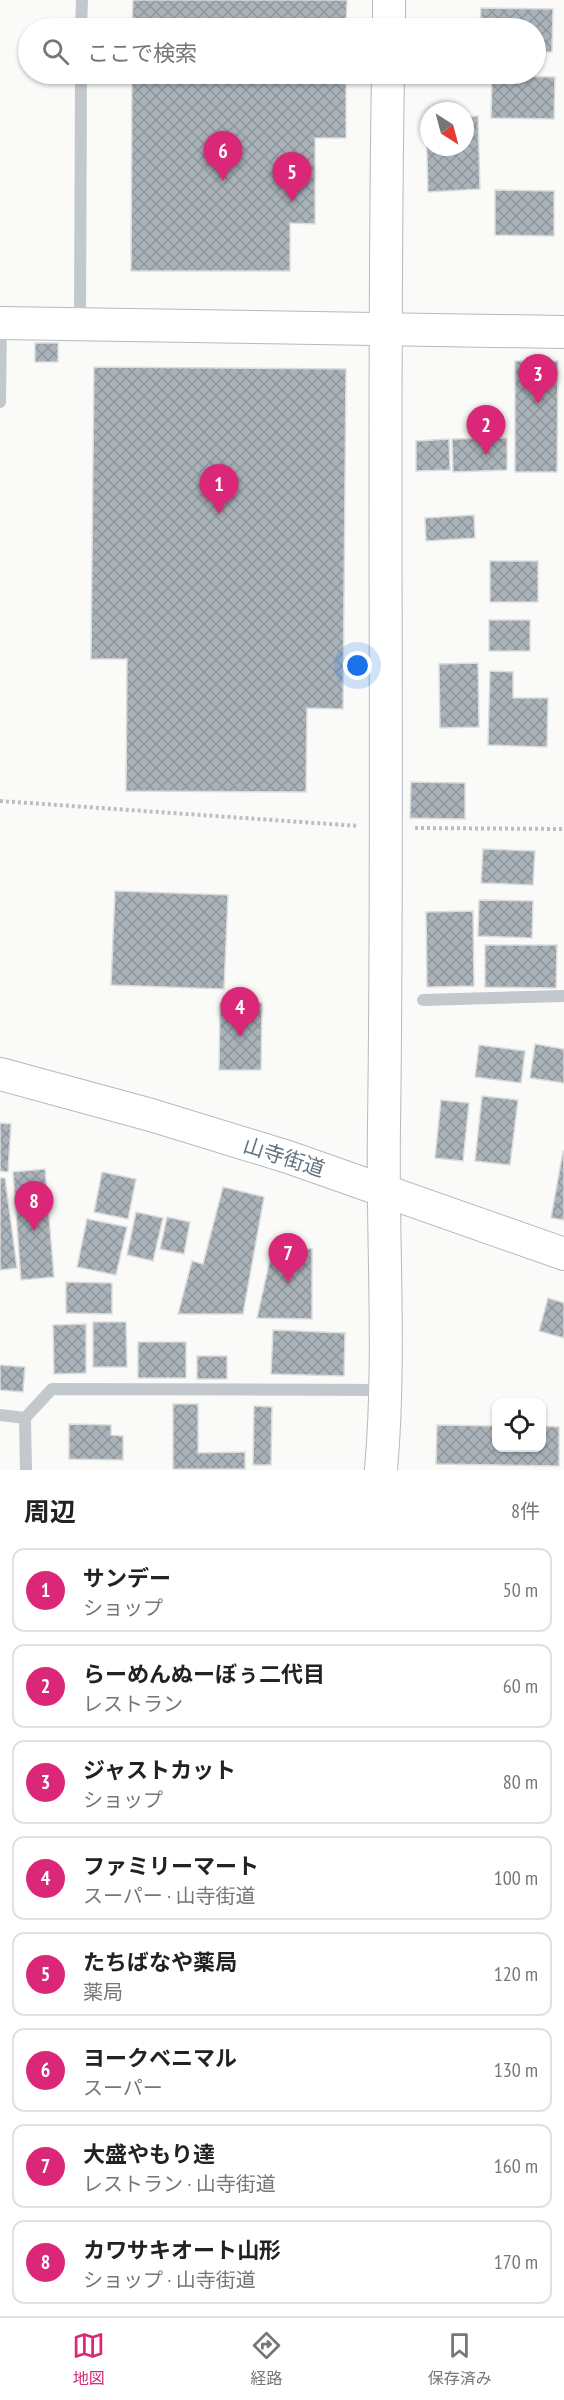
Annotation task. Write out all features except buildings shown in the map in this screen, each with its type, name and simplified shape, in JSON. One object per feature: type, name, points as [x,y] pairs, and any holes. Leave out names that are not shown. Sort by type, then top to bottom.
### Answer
[{"type":"street","points":[[389,0],[389,18]]},
{"type":"street","points":[[381,1470],[384,1390],[386,828],[383,329],[388,84]]},
{"type":"street","points":[[1,323],[564,332]]},
{"type":"street","name":"山寺街道","points":[[0,1074],[174,1122],[288,1157],[564,1254]]},
{"type":"lane","points":[[81,18],[82,0]]},
{"type":"lane","points":[[80,323],[81,84]]},
{"type":"lane","points":[[0,402],[1,323]]},
{"type":"lane","points":[[423,1000],[564,996]]},
{"type":"lane","points":[[26,1470],[25,1418],[52,1389],[384,1390]]},
{"type":"lane","points":[[0,1415],[25,1418]]},
{"type":"path","points":[[0,801],[386,828],[564,829]]},
{"type":"place","name":"ヨークベニマル","points":[[223,181]]},
{"type":"place","name":"たちばなや薬局","points":[[292,202]]},
{"type":"place","name":"ジャストカット","points":[[538,404]]},
{"type":"place","name":"らーめんぬーぼぅ二代目","points":[[486,455]]},
{"type":"place","name":"サンデー","points":[[219,514]]},
{"type":"place","name":"ファミリーマート","points":[[240,1037]]},
{"type":"place","name":"カワサキオート山形","points":[[34,1231]]},
{"type":"place","name":"大盛やもり達","points":[[288,1283]]}]
